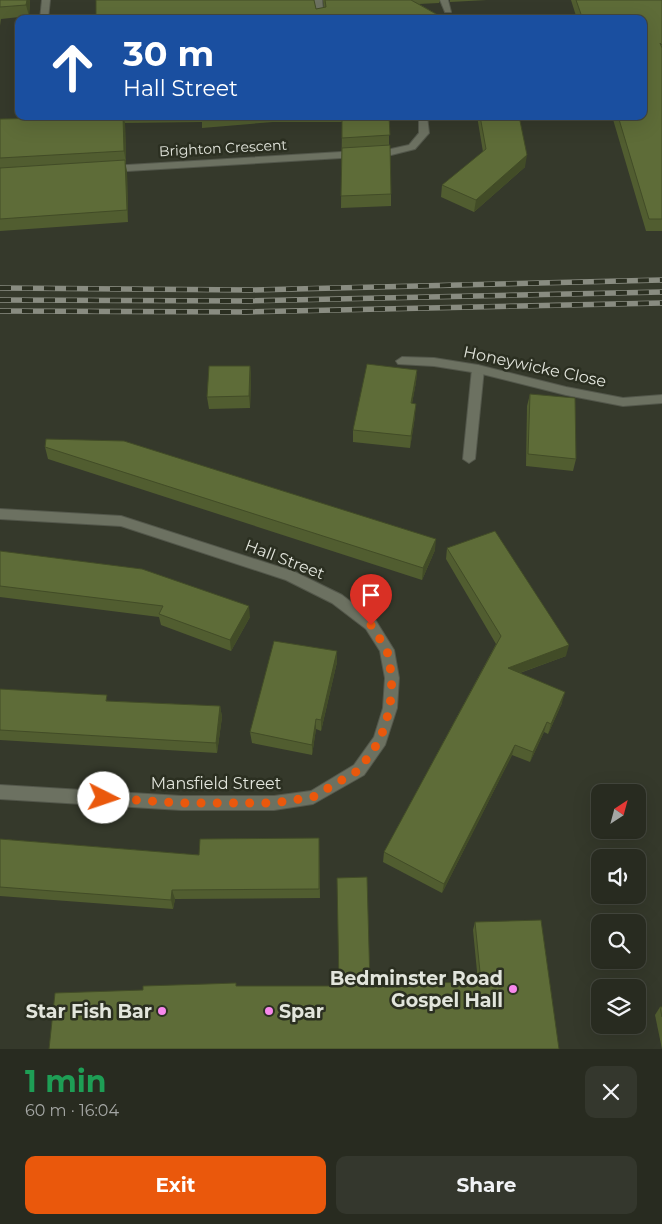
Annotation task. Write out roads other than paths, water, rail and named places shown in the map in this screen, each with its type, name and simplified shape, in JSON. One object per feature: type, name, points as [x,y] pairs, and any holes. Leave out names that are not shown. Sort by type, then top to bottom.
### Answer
[{"type":"street","points":[[44,15],[46,0]]},
{"type":"street","points":[[318,0],[320,15]]},
{"type":"street","points":[[444,0],[448,10]]},
{"type":"street","name":"Brighton Crescent","points":[[98,170],[391,152],[412,146],[424,133],[424,120]]},
{"type":"street","name":"Honeywicke Close","points":[[402,361],[434,362],[478,369],[566,391],[623,402],[662,399]]},
{"type":"street","points":[[469,459],[478,369]]},
{"type":"street","name":"Hall Street","points":[[0,514],[120,521],[290,576],[337,599],[371,625],[387,650],[392,678],[388,716],[380,740],[359,770],[313,797]]},
{"type":"street","name":"Mansfield Street","points":[[0,792],[181,803],[274,803],[313,797]]},
{"type":"railway","points":[[0,288],[250,290],[662,280]]},
{"type":"railway","points":[[0,300],[248,301],[662,292]]},
{"type":"railway","points":[[0,311],[246,312],[662,303]]},
{"type":"place","name":"Bedminster Road Gospel Hall","points":[[513,989]]},
{"type":"place","name":"Star Fish Bar","points":[[162,1011]]},
{"type":"place","name":"Spar","points":[[269,1011]]}]
